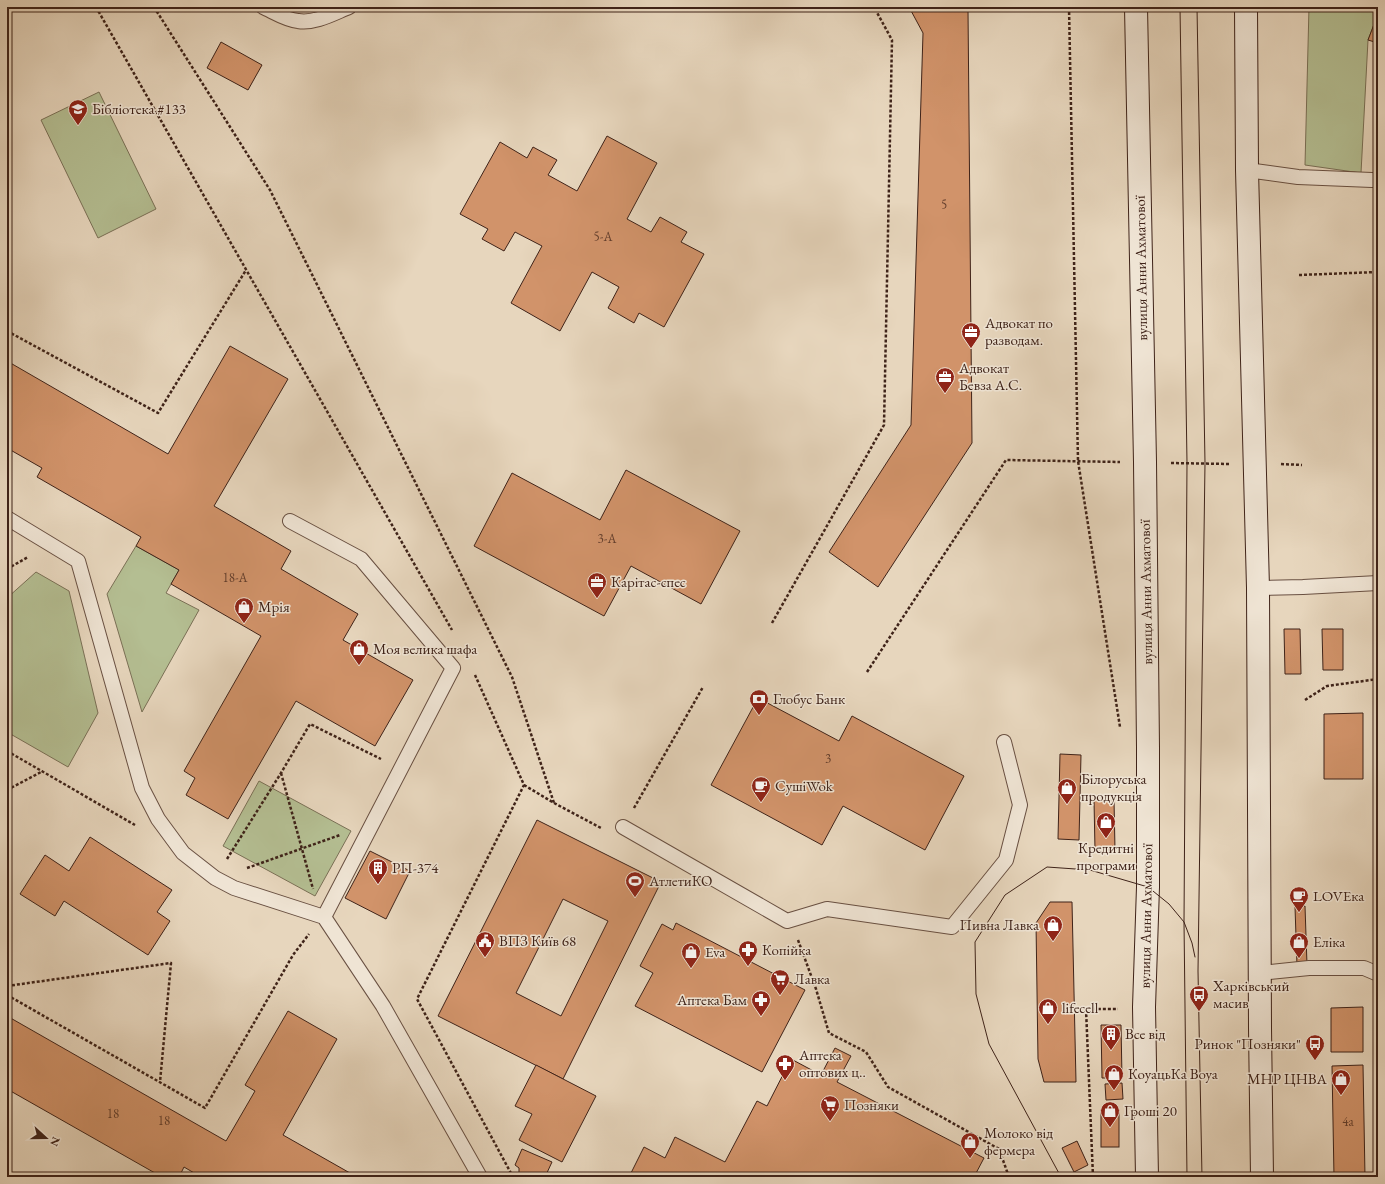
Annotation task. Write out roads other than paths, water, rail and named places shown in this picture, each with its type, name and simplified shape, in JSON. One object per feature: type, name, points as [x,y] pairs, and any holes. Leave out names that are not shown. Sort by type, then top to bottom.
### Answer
[{"type":"main road","name":"вулиця Анни Ахматової","points":[[1136,7],[1145,462],[1148,887],[1144,1007],[1147,1177]]},
{"type":"main road","points":[[1246,7],[1247,170],[1258,588],[1262,1177]]},
{"type":"lane","points":[[263,7],[283,17],[299,22],[315,20],[349,7]]},
{"type":"lane","points":[[1247,170],[1298,177],[1372,180]]},
{"type":"lane","points":[[7,518],[78,561],[142,788],[158,818],[183,852],[215,878],[234,888],[324,917],[384,1006],[480,1177]]},
{"type":"lane","points":[[290,521],[361,558],[453,668],[324,917]]},
{"type":"lane","points":[[1258,588],[1378,583]]},
{"type":"lane","points":[[623,827],[787,921],[827,909],[952,927],[1006,860],[1020,804],[1004,742]]},
{"type":"lane","points":[[1260,973],[1309,968],[1364,968],[1378,974]]},
{"type":"tram line","points":[[1180,7],[1187,463],[1184,922],[1187,1177]]},
{"type":"tram line","points":[[1197,7],[1205,463],[1198,971],[1202,1177]]},
{"type":"tram line","points":[[1061,1177],[989,1044],[976,994],[975,942],[1005,895],[1047,867],[1090,870],[1148,887],[1169,904],[1184,922],[1192,943],[1195,957]]},
{"type":"place","name":"Бібліотека #133","points":[[78,126]]},
{"type":"place","name":"Адвокат по разводам.","points":[[971,349]]},
{"type":"place","name":"Адвокат Бевза А.С.","points":[[945,394]]},
{"type":"place","name":"Карітас-спес","points":[[597,599]]},
{"type":"place","name":"Мрія","points":[[244,624]]},
{"type":"place","name":"Моя велика шафа","points":[[359,666]]},
{"type":"place","name":"Глобус Банк","points":[[759,716]]},
{"type":"place","name":"СушіWok","points":[[761,803]]},
{"type":"place","name":"Білоруська продукція","points":[[1067,805]]},
{"type":"place","name":"Кредитні програми","points":[[1106,839]]},
{"type":"place","name":"РП-374","points":[[378,885]]},
{"type":"place","name":"АтлетиКО","points":[[635,898]]},
{"type":"place","name":"LOVEка","points":[[1299,913]]},
{"type":"place","name":"Пивна Лавка","points":[[1053,942]]},
{"type":"place","name":"ВПЗ Київ 68","points":[[485,958]]},
{"type":"place","name":"Еліка","points":[[1299,959]]},
{"type":"place","name":"Копійка","points":[[748,967]]},
{"type":"place","name":"Eva","points":[[691,969]]},
{"type":"place","name":"Лавка","points":[[780,996]]},
{"type":"place","name":"Харківський масив","points":[[1199,1012]]},
{"type":"place","name":"Аптека Бам","points":[[761,1017]]},
{"type":"place","name":"lifecell","points":[[1048,1025]]},
{"type":"place","name":"Все від","points":[[1111,1051]]},
{"type":"place","name":"Ринок \"Позняки\"","points":[[1315,1061]]},
{"type":"place","name":"Аптека оптових ц‥","points":[[785,1081]]},
{"type":"place","name":"КоуацьКа Воуа","points":[[1114,1091]]},
{"type":"place","name":"МНР ЦНВА","points":[[1341,1096]]},
{"type":"place","name":"Позняки","points":[[830,1122]]},
{"type":"place","name":"Гроші 20","points":[[1110,1128]]},
{"type":"place","name":"Молоко від фермера","points":[[970,1159]]}]
